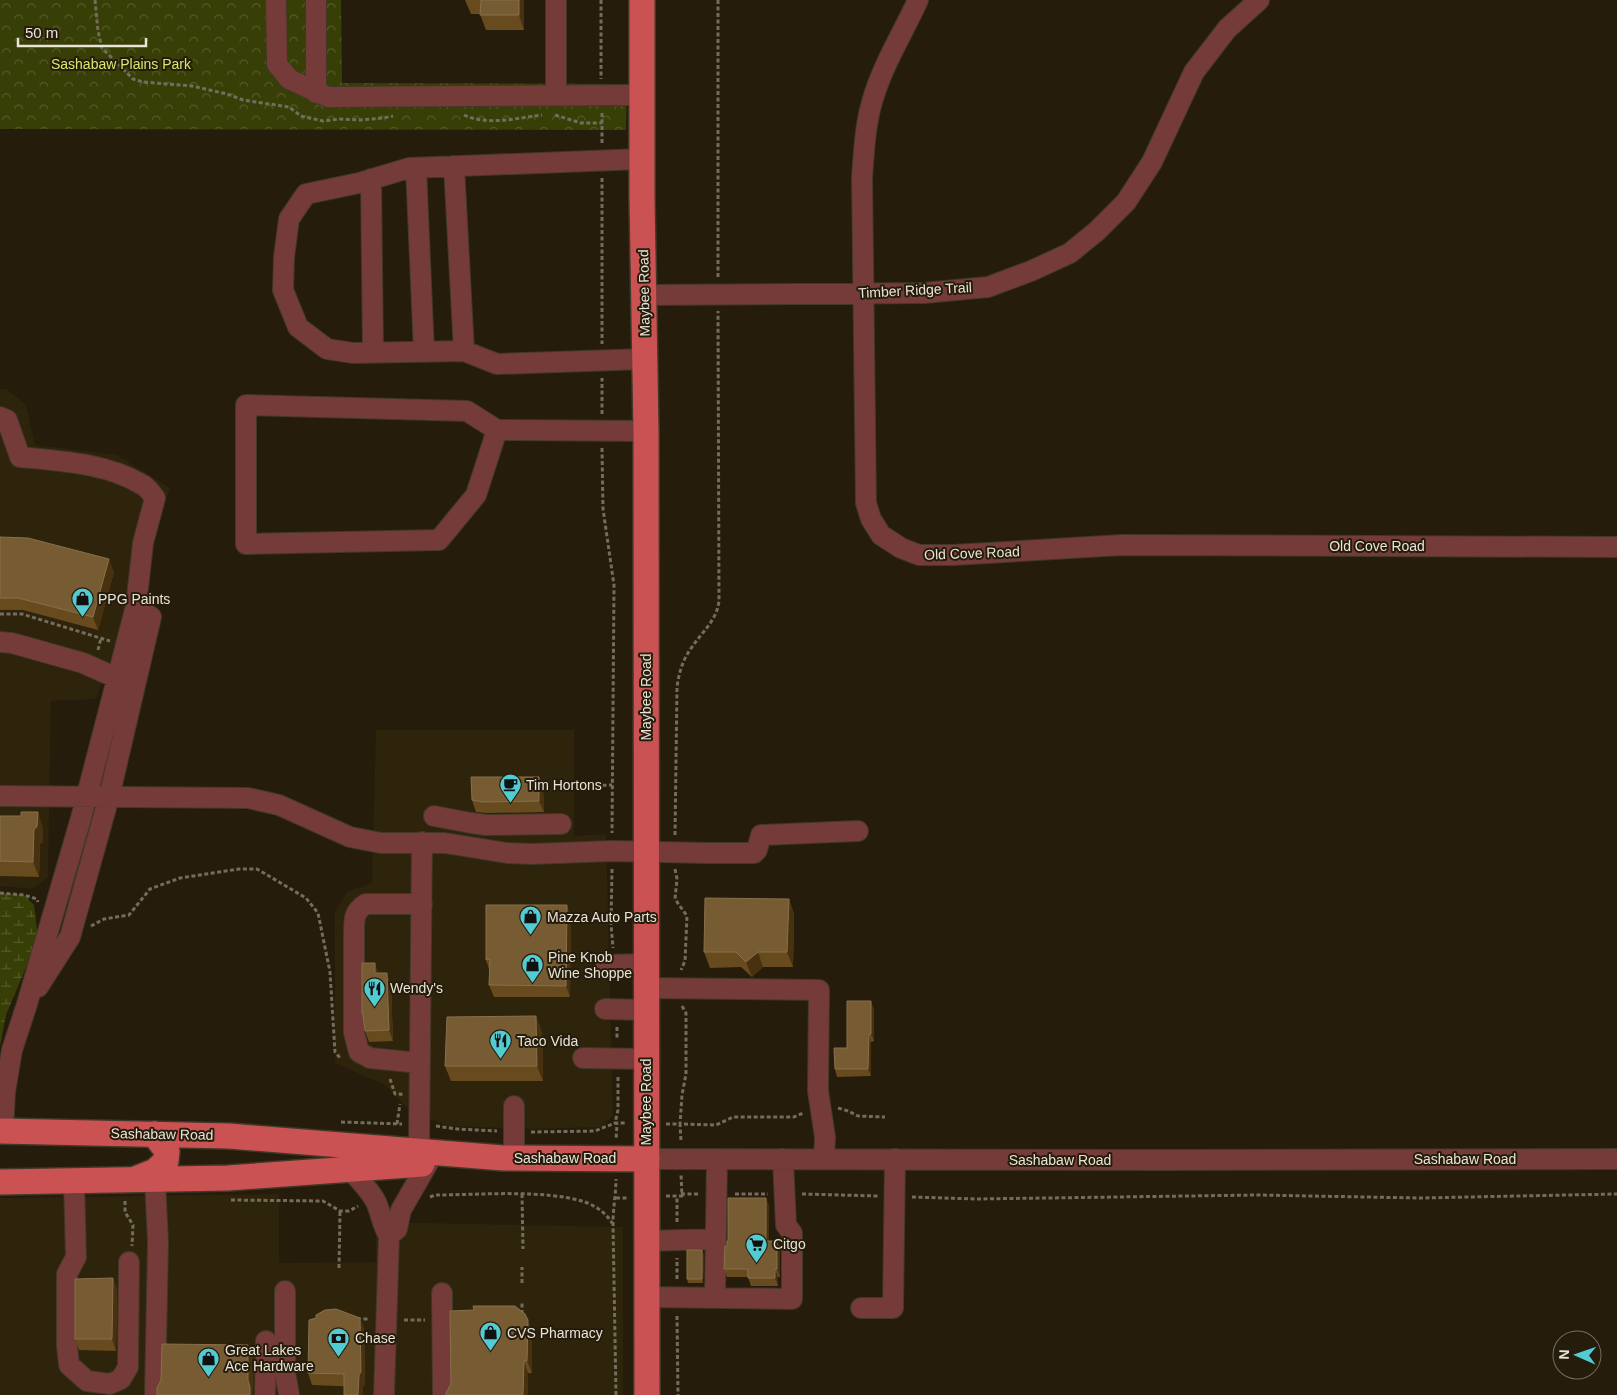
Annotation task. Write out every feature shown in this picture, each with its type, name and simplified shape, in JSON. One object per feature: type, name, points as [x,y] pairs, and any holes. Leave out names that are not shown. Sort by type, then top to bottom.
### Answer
[{"type":"main road","name":"Maybee Road","points":[[642,0],[641,159],[646,431],[645,999],[647,1395]]},
{"type":"main road","name":"Sashabaw Road","points":[[2,1131],[229,1136],[423,1157],[647,1159]]},
{"type":"main road","points":[[142,1190],[155,1171],[166,1161],[167,1150],[154,1134]]},
{"type":"main road","name":"Sashabaw Road","points":[[0,1182],[74,1181],[142,1190],[228,1178],[350,1169],[423,1157]]},
{"type":"street","points":[[276,0],[277,64],[290,79],[316,93],[328,97],[641,94]]},
{"type":"street","points":[[316,0],[316,93]]},
{"type":"street","points":[[556,0],[556,95]]},
{"type":"street","name":"Old Cove Road","points":[[918,0],[885,68],[872,101],[862,178],[866,502],[871,519],[881,535],[901,548],[918,555],[953,555],[1122,545],[1617,547]]},
{"type":"street","name":"Timber Ridge Trail","points":[[644,295],[924,292],[988,287],[1070,253],[1097,231],[1126,202],[1152,162],[1194,72],[1227,29],[1259,0]]},
{"type":"street","points":[[641,159],[416,168],[306,194],[289,219],[284,257],[283,290],[298,326],[328,349],[353,353],[464,351],[497,364],[645,359]]},
{"type":"street","points":[[454,166],[464,351]]},
{"type":"street","points":[[416,168],[424,352]]},
{"type":"street","points":[[370,179],[373,352]]},
{"type":"street","points":[[497,430],[476,495],[439,540],[246,544],[246,405],[468,411],[497,430],[646,431]]},
{"type":"street","points":[[0,417],[7,420],[20,457],[103,468],[143,484],[154,498],[143,542],[136,606],[151,617],[86,796],[27,1004],[12,1050],[5,1092],[2,1131]]},
{"type":"street","points":[[0,642],[12,643],[83,663],[126,682]]},
{"type":"street","points":[[27,1004],[70,937],[110,797],[126,682]]},
{"type":"street","points":[[0,796],[248,798],[280,805],[350,837],[381,843],[422,842],[467,846],[506,853],[675,851],[754,853],[757,850],[761,834],[858,831]]},
{"type":"street","points":[[434,816],[486,824],[562,824]]},
{"type":"street","points":[[389,1236],[397,1229],[401,1210],[423,1157],[420,1064],[422,842]]},
{"type":"street","points":[[420,1064],[370,1058],[353,1059],[354,917],[359,908],[366,904],[422,900]]},
{"type":"street","points":[[606,965],[645,964]]},
{"type":"street","points":[[605,1009],[680,989],[819,990],[818,1091],[825,1137],[824,1159]]},
{"type":"street","points":[[582,1058],[646,1059]]},
{"type":"street","points":[[508,1158],[509,1106]]},
{"type":"street","name":"Sashabaw Road","points":[[647,1159],[1617,1159]]},
{"type":"street","points":[[715,1298],[717,1159]]},
{"type":"street","points":[[647,1297],[792,1299],[792,1234],[786,1225],[782,1159]]},
{"type":"street","points":[[861,1308],[893,1308],[895,1159]]},
{"type":"street","points":[[350,1169],[376,1203],[383,1228],[389,1236],[384,1395]]},
{"type":"street","points":[[74,1181],[76,1257],[67,1274],[67,1346],[70,1364],[87,1381],[110,1384],[117,1382],[122,1379],[128,1367],[130,1257]]},
{"type":"street","points":[[142,1190],[158,1242],[156,1395]]},
{"type":"street","points":[[647,1240],[716,1239]]},
{"type":"street","points":[[285,1292],[285,1372],[289,1395]]},
{"type":"street","points":[[442,1293],[442,1395]]},
{"type":"street","points":[[433,1395],[437,1358],[442,1335]]},
{"type":"street","points":[[266,1341],[266,1395]]},
{"type":"path","points":[[601,0],[603,509],[614,584],[611,924]]},
{"type":"path","points":[[681,1133],[682,1095],[686,1074],[686,1013],[680,1002],[680,989],[681,970],[685,961],[686,916],[675,899],[677,879],[675,851],[677,687],[678,674],[688,652],[717,613],[719,600],[718,0]]},
{"type":"path","points":[[0,614],[22,614],[115,643]]},
{"type":"path","points":[[97,656],[101,638]]},
{"type":"path","points":[[570,786],[612,785]]},
{"type":"path","points":[[533,786],[552,786]]},
{"type":"path","points":[[73,927],[84,930],[104,919],[129,915],[150,889],[180,878],[240,869],[257,869],[306,898],[318,913],[330,972],[335,1052],[353,1059]]},
{"type":"path","points":[[0,893],[24,895],[37,899],[42,918],[51,921]]},
{"type":"path","points":[[382,1076],[391,1079],[395,1094],[401,1094],[397,1124]]},
{"type":"path","points":[[680,1124],[716,1125],[733,1117],[794,1117],[811,1107],[834,1108],[848,1111],[858,1116],[885,1117]]},
{"type":"path","points":[[116,1201],[142,1190]]},
{"type":"path","points":[[130,1257],[133,1225],[125,1212],[142,1190]]},
{"type":"path","points":[[405,1202],[419,1202],[435,1195],[522,1194],[569,1198],[586,1203],[607,1215],[612,1223]]},
{"type":"path","points":[[522,1194],[522,1248]]},
{"type":"path","points":[[894,1197],[976,1199],[1257,1196],[1420,1198],[1617,1194]]},
{"type":"path","points":[[229,1200],[323,1200],[340,1210],[349,1211],[360,1204],[376,1203]]},
{"type":"path","points":[[616,1200],[612,1223],[616,1395]]},
{"type":"path","points":[[339,1268],[340,1210]]},
{"type":"path","points":[[522,1267],[522,1284]]},
{"type":"path","points":[[521,1322],[522,1301]]},
{"type":"path","points":[[355,1319],[370,1318]]},
{"type":"shaded area","points":[[0,389],[7,389],[26,405],[35,445],[117,455],[170,488],[96,699],[51,701],[48,877],[34,889],[0,886]]},
{"type":"shaded area","points":[[376,730],[574,730],[574,836],[606,834],[613,1116],[600,1127],[531,1129],[448,1126],[411,1112],[385,1085],[335,1063],[335,912],[347,892],[372,883]]},
{"type":"shaded area","points":[[279,1194],[279,1263],[376,1262],[376,1222],[623,1227],[623,1395],[0,1395],[0,1198]]},
{"type":"green space","name":"Sashabaw Plains Park","points":[[0,0],[341,0],[342,83],[627,84],[626,130],[0,129]]},
{"type":"green space","points":[[0,893],[24,895],[34,905],[38,939],[6,1015],[0,1046]]},
{"type":"building","points":[[481,0],[519,0],[519,15],[480,15]]},
{"type":"building","points":[[0,537],[28,538],[109,559],[93,617],[18,598],[0,598]]},
{"type":"building","points":[[471,777],[539,777],[539,801],[483,802],[472,800]]},
{"type":"building","points":[[21,812],[38,812],[37,827],[34,829],[33,862],[0,861],[0,816],[21,816]]},
{"type":"building","points":[[705,898],[789,899],[787,952],[758,952],[746,962],[736,952],[704,952]]},
{"type":"building","points":[[486,905],[567,905],[566,986],[489,985],[490,959],[486,960]]},
{"type":"building","name":"Wendy's","points":[[362,963],[375,963],[375,973],[387,973],[389,1030],[365,1031],[362,1014]]},
{"type":"building","points":[[847,1001],[871,1001],[868,1069],[835,1069],[834,1048],[847,1048]]},
{"type":"building","points":[[536,1016],[537,1066],[445,1066],[447,1017]]},
{"type":"building","points":[[728,1198],[766,1198],[766,1241],[777,1241],[777,1269],[775,1269],[775,1278],[748,1278],[748,1269],[724,1269],[725,1246],[727,1246],[728,1241]]},
{"type":"building","points":[[687,1250],[702,1250],[702,1279],[687,1279]]},
{"type":"building","points":[[113,1278],[112,1339],[75,1339],[75,1279]]},
{"type":"building","name":"CVS Pharmacy","points":[[473,1306],[515,1306],[525,1314],[528,1320],[527,1361],[524,1361],[523,1395],[446,1395],[451,1384],[450,1311],[474,1310]]},
{"type":"building","name":"Chase","points":[[336,1309],[360,1318],[361,1372],[359,1375],[358,1395],[344,1395],[344,1374],[308,1373],[309,1320],[316,1318],[316,1315],[325,1310]]},
{"type":"building","name":"Great Lakes Ace Hardware","points":[[162,1344],[248,1345],[250,1395],[157,1395],[157,1388],[161,1380]]},
{"type":"place","name":"PPG Paints","points":[[82,618]]},
{"type":"place","name":"Tim Hortons","points":[[510,804]]},
{"type":"place","name":"Mazza Auto Parts","points":[[531,936]]},
{"type":"place","name":"Pine Knob Wine Shoppe","points":[[532,984]]},
{"type":"place","name":"Wendy's","points":[[374,1007]]},
{"type":"place","name":"Taco Vida","points":[[501,1060]]},
{"type":"place","name":"Citgo","points":[[757,1263]]},
{"type":"place","name":"CVS Pharmacy","points":[[491,1352]]},
{"type":"place","name":"Chase","points":[[339,1357]]},
{"type":"place","name":"Great Lakes Ace Hardware","points":[[209,1377]]}]
